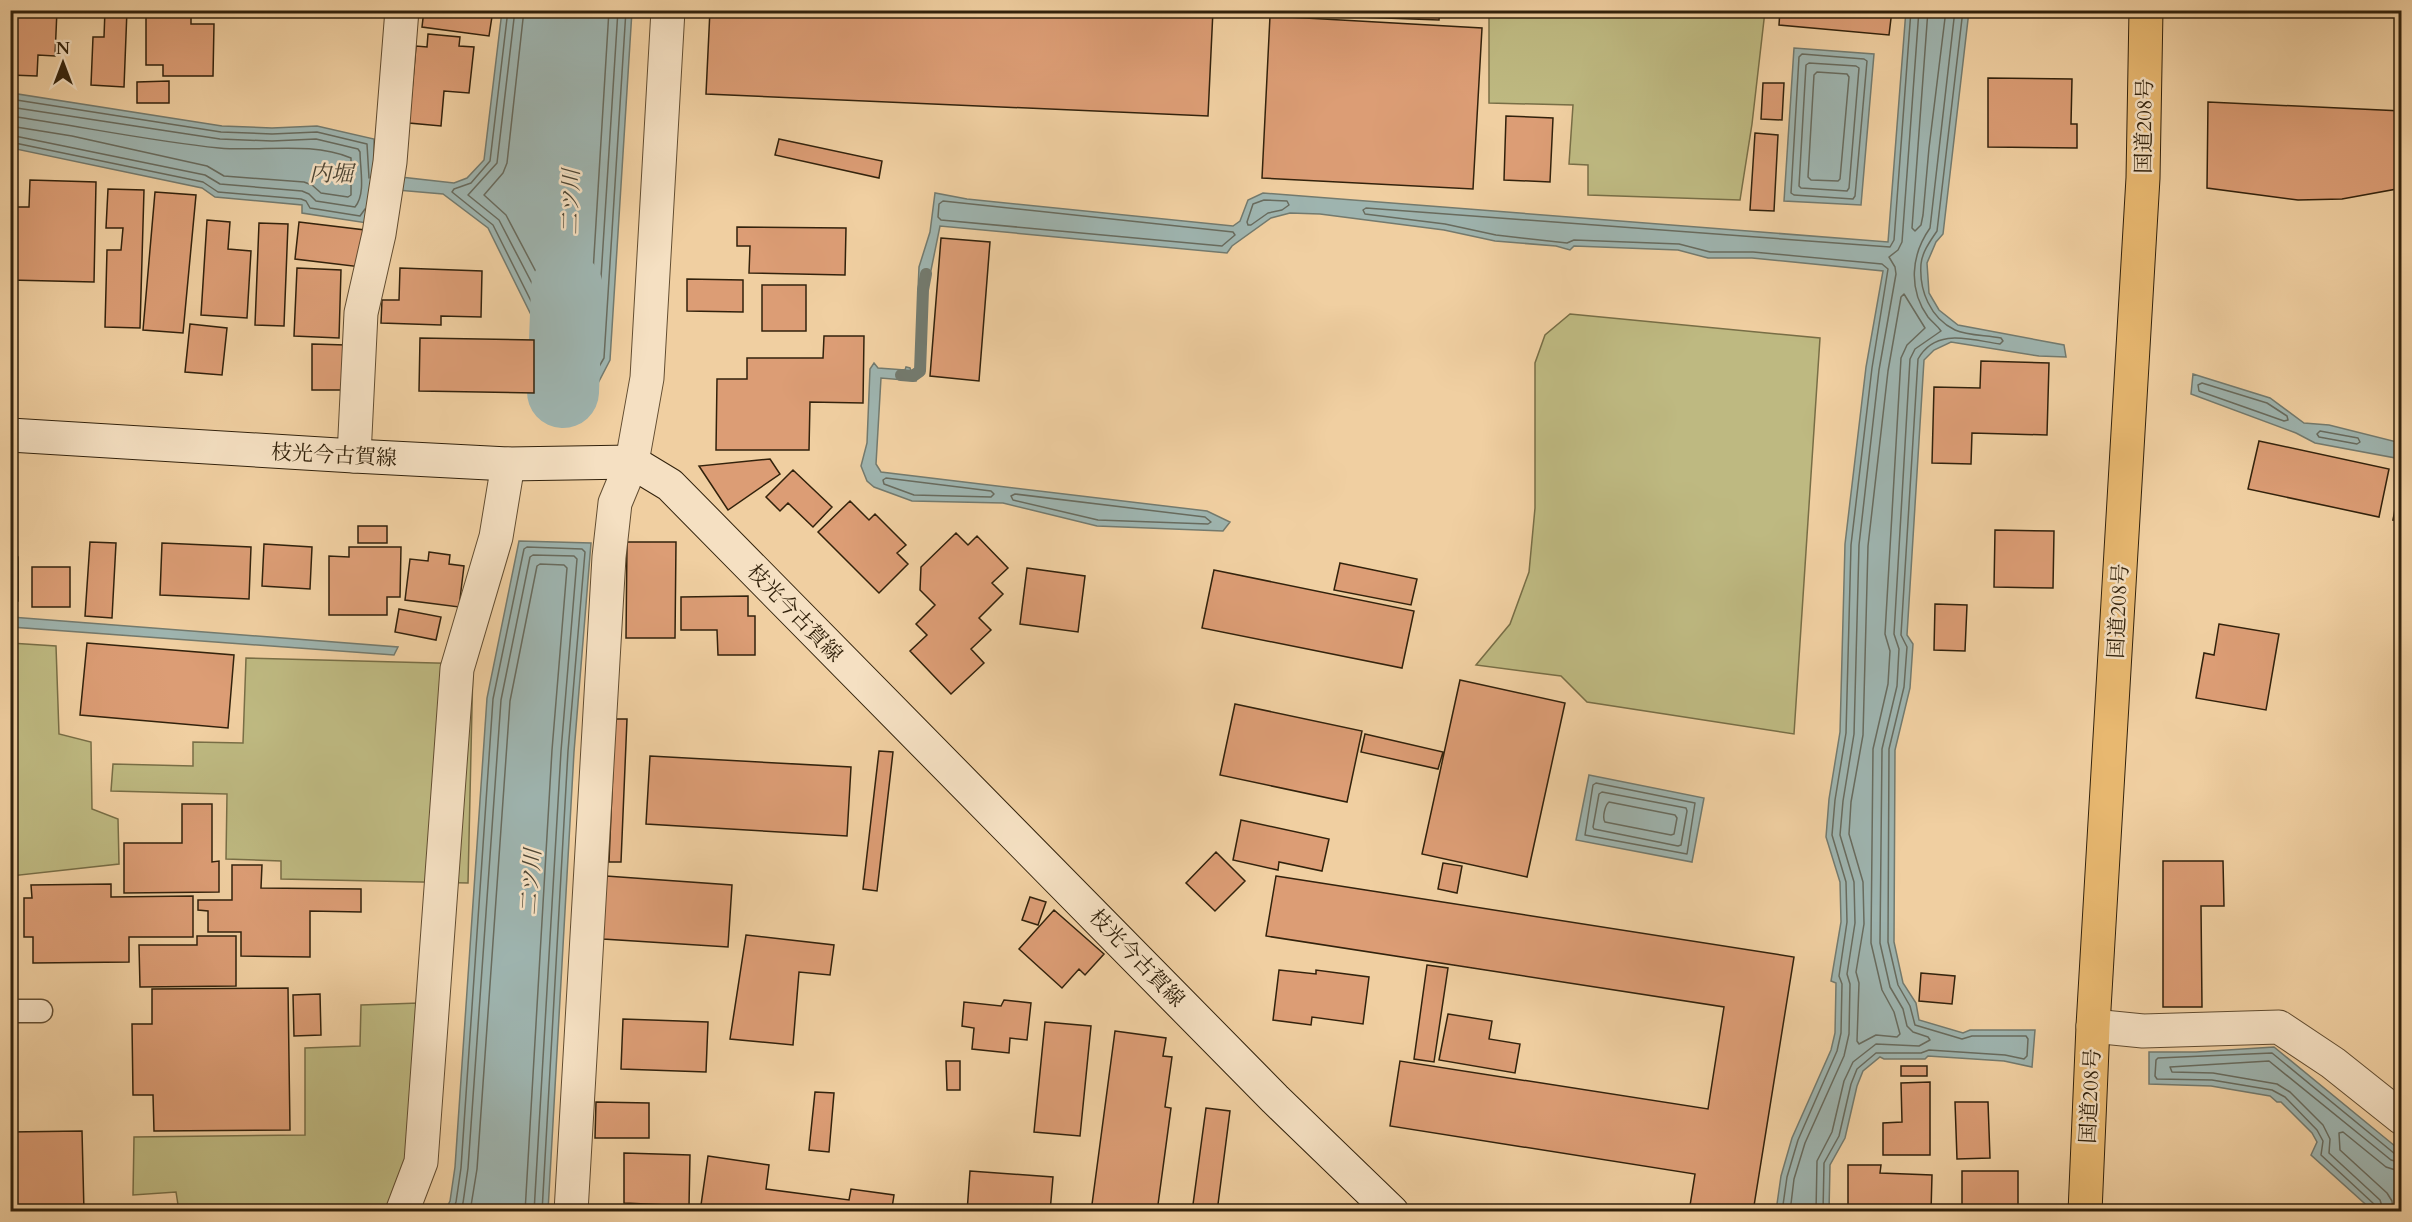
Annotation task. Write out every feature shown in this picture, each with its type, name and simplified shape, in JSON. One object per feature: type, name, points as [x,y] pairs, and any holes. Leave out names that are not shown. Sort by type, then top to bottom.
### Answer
[{"type":"highway","name":"国道208号","points":[[2085,1212],[2093,1029],[2143,178],[2146,10]]},
{"type":"street","points":[[354,456],[361,313],[379,234],[387,183],[402,10]]},
{"type":"street","points":[[571,1212],[609,556],[615,503],[632,462],[647,378],[668,10]]},
{"type":"street","name":"枝光今古賀線","points":[[10,435],[508,464],[632,462],[670,485],[1275,1099],[1392,1212]]},
{"type":"street","points":[[402,1212],[421,1162],[457,669],[496,537],[508,464]]},
{"type":"street","points":[[2093,1029],[2143,1031],[2278,1027],[2333,1063],[2402,1118]]},
{"type":"lane","points":[[10,1011],[40,1011]]},
{"type":"shaded area","points":[[1489,11],[1765,11],[1752,124],[1740,200],[1588,195],[1588,165],[1569,164],[1573,105],[1489,103]]},
{"type":"shaded area","points":[[1570,314],[1820,338],[1794,734],[1587,702],[1561,676],[1476,665],[1510,624],[1529,572],[1535,508],[1535,363],[1545,335]]},
{"type":"shaded area","points":[[10,643],[56,646],[59,734],[91,742],[92,809],[118,819],[119,864],[11,876]]},
{"type":"shaded area","points":[[246,658],[473,664],[468,883],[281,879],[281,861],[226,859],[227,794],[111,791],[113,764],[193,766],[193,742],[243,743]]},
{"type":"shaded area","points":[[419,1003],[409,1156],[389,1211],[179,1211],[176,1192],[133,1195],[134,1137],[305,1135],[305,1048],[360,1046],[361,1005]]},
{"type":"water","points":[[1906,10],[1969,11],[1943,234],[1936,242],[1927,263],[1929,293],[1939,310],[1958,325],[2064,345],[2066,357],[2039,356],[1951,342],[1934,350],[1924,360],[1907,635],[1913,644],[1910,688],[1895,750],[1894,942],[1903,983],[1916,1003],[1919,1020],[1963,1033],[1970,1030],[2035,1030],[2032,1067],[2004,1061],[1928,1056],[1925,1059],[1884,1059],[1880,1057],[1863,1071],[1857,1086],[1845,1138],[1830,1165],[1829,1211],[1776,1211],[1781,1176],[1792,1138],[1831,1050],[1835,1033],[1836,983],[1831,981],[1841,922],[1840,882],[1826,837],[1829,799],[1840,732],[1845,544],[1866,367],[1883,271],[1752,258],[1708,258],[1678,250],[1574,246],[1570,250],[1556,246],[1495,241],[1444,230],[1320,214],[1290,213],[1271,218],[1232,246],[1227,253],[940,226],[927,290],[918,290],[919,267],[930,232],[935,193],[967,199],[1233,226],[1240,221],[1248,200],[1263,193],[1888,242]]},
{"type":"water","name":"内堀","points":[[502,11],[632,11],[610,360],[595,389],[542,387],[544,375],[542,337],[488,228],[443,194],[374,188],[367,223],[302,213],[302,205],[215,197],[202,188],[11,148],[11,93],[222,126],[272,128],[317,126],[374,139],[374,174],[454,183],[467,178],[484,160]]},
{"type":"water","points":[[1794,48],[1874,54],[1861,205],[1784,201]]},
{"type":"water","points":[[874,363],[878,368],[905,370],[906,367],[911,371],[916,371],[916,381],[881,378],[876,464],[881,472],[1207,511],[1230,522],[1223,531],[1097,526],[1003,503],[912,501],[874,487],[867,481],[861,466],[867,443],[870,369]]},
{"type":"water","points":[[2193,374],[2270,398],[2304,423],[2329,425],[2401,443],[2401,459],[2315,443],[2296,433],[2191,394]]},
{"type":"water","points":[[519,541],[591,543],[574,752],[548,1211],[445,1211],[450,1201],[455,1167],[487,698]]},
{"type":"water","points":[[11,617],[398,647],[394,655],[11,627]]},
{"type":"water","points":[[1589,775],[1704,798],[1692,862],[1576,840]]},
{"type":"water","points":[[2274,1047],[2401,1151],[2401,1211],[2373,1211],[2311,1155],[2317,1142],[2312,1133],[2281,1102],[2277,1102],[2270,1096],[2211,1086],[2149,1084],[2149,1052],[2196,1052]]},
{"type":"building","points":[[10,10],[57,10],[55,56],[38,55],[37,76],[10,75]]},
{"type":"building","points":[[105,10],[127,10],[124,87],[91,85],[93,37],[104,37]]},
{"type":"building","points":[[424,10],[493,10],[489,36],[422,27]]},
{"type":"building","points":[[710,10],[1213,10],[1208,116],[706,94]]},
{"type":"building","points":[[1277,10],[1440,10],[1439,20],[1276,14]]},
{"type":"building","points":[[1780,10],[1892,10],[1889,35],[1779,25]]},
{"type":"building","points":[[146,14],[191,14],[191,24],[214,24],[213,76],[163,76],[163,65],[146,65]]},
{"type":"building","points":[[1270,16],[1482,28],[1473,189],[1262,178]]},
{"type":"building","points":[[428,34],[460,37],[459,46],[474,47],[469,93],[444,91],[441,126],[409,123],[416,46],[427,47]]},
{"type":"building","points":[[1988,78],[2072,79],[2071,124],[2077,124],[2077,148],[1988,147]]},
{"type":"building","points":[[169,81],[169,103],[137,103],[137,82]]},
{"type":"building","points":[[1763,83],[1784,83],[1782,120],[1761,119]]},
{"type":"building","points":[[2208,102],[2402,111],[2402,188],[2342,199],[2298,200],[2207,188]]},
{"type":"building","points":[[1506,116],[1553,118],[1550,182],[1504,180]]},
{"type":"building","points":[[1755,133],[1778,135],[1774,211],[1750,210]]},
{"type":"building","points":[[779,139],[882,161],[879,178],[775,155]]},
{"type":"building","points":[[30,180],[96,182],[94,282],[10,280],[10,207],[29,207]]},
{"type":"building","points":[[108,189],[144,190],[140,328],[105,327],[107,250],[121,250],[123,228],[106,228]]},
{"type":"building","points":[[155,192],[196,195],[183,333],[143,330]]},
{"type":"building","points":[[207,220],[230,222],[228,249],[251,251],[247,318],[201,315]]},
{"type":"building","points":[[299,222],[365,230],[361,267],[295,259]]},
{"type":"building","points":[[259,223],[288,224],[284,326],[255,325]]},
{"type":"building","points":[[737,227],[846,228],[845,275],[749,273],[750,246],[737,246]]},
{"type":"building","points":[[941,238],[990,242],[979,381],[930,376]]},
{"type":"building","points":[[297,268],[341,270],[339,338],[294,336]]},
{"type":"building","points":[[400,268],[482,271],[481,317],[441,316],[441,325],[381,323],[382,300],[399,300]]},
{"type":"building","points":[[687,279],[743,280],[743,312],[687,311]]},
{"type":"building","points":[[762,285],[806,285],[806,331],[762,331]]},
{"type":"building","points":[[190,324],[227,328],[222,375],[185,372]]},
{"type":"building","points":[[824,336],[864,336],[863,403],[810,402],[809,450],[716,450],[717,379],[747,379],[747,358],[823,358]]},
{"type":"building","points":[[420,338],[534,340],[534,393],[419,391]]},
{"type":"building","points":[[312,344],[346,345],[346,390],[312,390]]},
{"type":"building","points":[[1981,361],[2049,363],[2047,435],[1972,433],[1971,464],[1932,463],[1934,387],[1980,388]]},
{"type":"building","points":[[2259,441],[2389,469],[2379,517],[2248,489]]},
{"type":"building","points":[[770,459],[780,474],[728,510],[699,466]]},
{"type":"building","points":[[793,470],[832,507],[813,527],[788,503],[780,511],[766,497]]},
{"type":"building","points":[[2400,483],[2402,484],[2402,521],[2393,520]]},
{"type":"building","points":[[850,501],[869,520],[875,514],[906,545],[897,553],[908,564],[879,593],[818,532]]},
{"type":"building","points":[[358,526],[387,526],[387,543],[358,543]]},
{"type":"building","points":[[1995,530],[2054,531],[2053,588],[1994,587]]},
{"type":"building","points":[[956,533],[968,545],[977,536],[1008,568],[992,583],[1003,594],[979,618],[991,630],[971,649],[984,663],[951,694],[910,651],[927,635],[916,624],[935,605],[920,590],[921,567]]},
{"type":"building","points":[[90,542],[116,543],[112,618],[85,616]]},
{"type":"building","points":[[627,542],[676,542],[675,638],[626,638]]},
{"type":"building","points":[[162,543],[251,547],[249,599],[160,595]]},
{"type":"building","points":[[264,544],[312,547],[310,589],[262,586]]},
{"type":"building","points":[[349,547],[401,547],[400,597],[387,597],[387,615],[329,615],[329,556],[349,557]]},
{"type":"building","points":[[429,552],[450,555],[449,564],[464,566],[459,607],[405,600],[410,559],[428,561]]},
{"type":"building","points":[[10,557],[18,557],[18,601],[10,601]]},
{"type":"building","points":[[1340,563],[1417,579],[1411,605],[1334,590]]},
{"type":"building","points":[[32,567],[70,567],[70,607],[32,607]]},
{"type":"building","points":[[1027,568],[1085,576],[1078,632],[1020,624]]},
{"type":"building","points":[[1214,570],[1414,611],[1402,668],[1202,628]]},
{"type":"building","points":[[748,596],[748,616],[755,616],[755,655],[718,655],[717,630],[681,630],[681,597]]},
{"type":"building","points":[[1935,604],[1967,605],[1965,651],[1934,650]]},
{"type":"building","points":[[399,609],[441,617],[436,640],[395,632]]},
{"type":"building","points":[[2219,624],[2279,634],[2266,710],[2196,698],[2204,653],[2214,655]]},
{"type":"building","points":[[87,643],[234,655],[228,728],[80,715]]},
{"type":"building","points":[[1460,680],[1565,703],[1527,877],[1422,854]]},
{"type":"building","points":[[1235,704],[1362,731],[1347,802],[1220,775]]},
{"type":"building","points":[[615,719],[627,719],[621,862],[609,862]]},
{"type":"building","points":[[1365,734],[1443,752],[1438,769],[1361,752]]},
{"type":"building","points":[[879,751],[893,752],[877,891],[863,889]]},
{"type":"building","points":[[650,756],[851,767],[847,836],[646,824]]},
{"type":"building","points":[[182,804],[212,804],[212,862],[219,861],[219,892],[124,893],[124,843],[182,843]]},
{"type":"building","points":[[1241,820],[1329,839],[1322,871],[1279,862],[1278,870],[1233,860]]},
{"type":"building","points":[[1216,852],[1245,881],[1215,911],[1186,883]]},
{"type":"building","points":[[2163,861],[2223,861],[2224,906],[2201,906],[2202,1007],[2163,1007]]},
{"type":"building","points":[[1443,863],[1462,866],[1457,893],[1438,889]]},
{"type":"building","points":[[232,865],[262,865],[261,888],[361,889],[361,912],[310,911],[310,957],[241,956],[241,932],[208,932],[208,911],[198,910],[198,900],[232,900]]},
{"type":"building","points":[[606,876],[732,885],[728,947],[603,939]]},
{"type":"building","points":[[1276,876],[1794,957],[1753,1212],[1689,1212],[1695,1174],[1390,1126],[1400,1061],[1708,1109],[1724,1007],[1266,936]]},
{"type":"building","points":[[111,884],[111,897],[193,896],[193,937],[129,937],[129,962],[33,963],[33,937],[24,937],[24,898],[32,898],[31,885]]},
{"type":"building","points":[[1030,897],[1046,902],[1038,925],[1022,920]]},
{"type":"building","points":[[1054,910],[1104,954],[1085,975],[1079,969],[1062,988],[1019,949]]},
{"type":"building","points":[[746,935],[834,945],[830,975],[799,972],[793,1045],[730,1039]]},
{"type":"building","points":[[197,936],[236,936],[236,986],[140,987],[139,945],[197,945]]},
{"type":"building","points":[[1427,965],[1448,968],[1434,1062],[1414,1059]]},
{"type":"building","points":[[1279,970],[1316,974],[1316,970],[1369,977],[1363,1024],[1312,1017],[1311,1025],[1273,1020]]},
{"type":"building","points":[[1921,973],[1955,976],[1952,1004],[1919,1001]]},
{"type":"building","points":[[288,988],[290,1130],[154,1131],[153,1095],[133,1095],[132,1024],[152,1024],[152,989]]},
{"type":"building","points":[[320,994],[321,1035],[294,1036],[293,995]]},
{"type":"building","points":[[1004,1000],[1031,1003],[1027,1040],[1010,1038],[1009,1053],[972,1049],[974,1028],[962,1026],[964,1002],[1001,1006]]},
{"type":"building","points":[[1448,1014],[1492,1021],[1489,1039],[1520,1044],[1515,1073],[1439,1060]]},
{"type":"building","points":[[623,1019],[708,1022],[706,1072],[621,1069]]},
{"type":"building","points":[[1045,1022],[1091,1026],[1080,1136],[1034,1132]]},
{"type":"building","points":[[1115,1031],[1166,1038],[1163,1056],[1172,1057],[1165,1107],[1171,1108],[1157,1212],[1091,1212]]},
{"type":"building","points":[[946,1061],[960,1061],[960,1090],[947,1090]]},
{"type":"building","points":[[1901,1066],[1927,1066],[1927,1076],[1901,1076]]},
{"type":"building","points":[[1930,1082],[1930,1155],[1883,1155],[1883,1123],[1902,1122],[1901,1083]]},
{"type":"building","points":[[815,1092],[834,1093],[829,1152],[809,1150]]},
{"type":"building","points":[[596,1102],[649,1103],[649,1138],[595,1138]]},
{"type":"building","points":[[1955,1102],[1988,1102],[1990,1158],[1957,1159]]},
{"type":"building","points":[[1206,1108],[1230,1111],[1217,1212],[1192,1212]]},
{"type":"building","points":[[82,1131],[84,1212],[10,1212],[10,1132]]},
{"type":"building","points":[[624,1153],[690,1155],[689,1206],[624,1203]]},
{"type":"building","points":[[708,1156],[769,1165],[766,1189],[849,1200],[851,1189],[894,1195],[892,1208],[920,1212],[700,1212]]},
{"type":"building","points":[[1848,1165],[1881,1165],[1880,1173],[1932,1175],[1931,1212],[1848,1212]]},
{"type":"building","points":[[970,1171],[1053,1177],[1050,1212],[967,1212]]},
{"type":"building","points":[[1962,1171],[2018,1171],[2018,1208],[1962,1208]]},
{"type":"waterway","points":[[901,375],[913,376],[920,371],[923,290],[926,274]]},
{"type":"waterway","name":"二ツ川","points":[[563,392],[567,288]]}]
